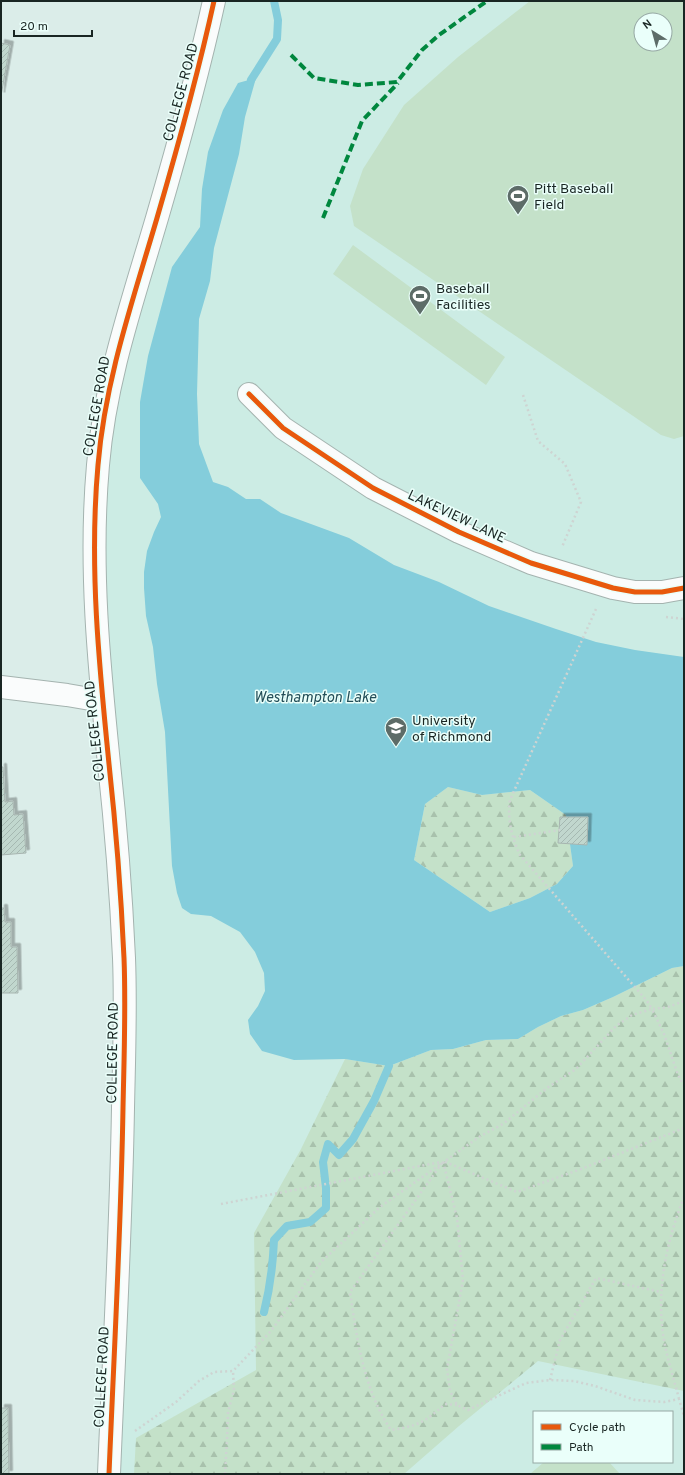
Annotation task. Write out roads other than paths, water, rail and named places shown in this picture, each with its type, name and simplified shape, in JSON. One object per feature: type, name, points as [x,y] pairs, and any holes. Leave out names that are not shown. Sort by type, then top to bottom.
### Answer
[{"type":"street","name":"COLLEGE ROAD","points":[[109,1474],[122,1170],[125,1024],[124,962],[119,871],[102,701],[96,592],[95,550],[98,464],[115,360],[187,115],[214,1]]},
{"type":"street","name":"LAKEVIEW LANE","points":[[249,394],[283,428],[373,488],[459,532],[531,563],[613,588],[635,592],[662,592],[684,588]]},
{"type":"street","points":[[1,686],[102,701]]},
{"type":"water","name":"Westhampton Lake","points":[[256,78],[245,117],[239,154],[214,248],[210,281],[199,319],[197,394],[199,444],[213,482],[228,487],[246,499],[260,499],[281,513],[349,538],[394,565],[439,582],[489,606],[596,642],[635,650],[684,657],[684,966],[672,968],[583,1010],[561,1016],[518,1039],[486,1040],[453,1049],[431,1050],[389,1066],[345,1059],[294,1060],[262,1051],[250,1034],[248,1020],[258,1006],[265,991],[264,973],[255,952],[240,932],[211,916],[191,914],[182,908],[177,893],[172,866],[165,732],[157,684],[153,647],[146,616],[144,588],[144,572],[147,551],[161,517],[158,504],[140,478],[140,402],[148,356],[172,267],[200,227],[202,189],[208,152],[223,110],[238,83]],"holes":[[[448,787],[482,795],[530,790],[566,815],[573,866],[557,884],[530,898],[490,912],[414,860],[425,804]]]},
{"type":"waterway","points":[[251,80],[277,39],[278,20],[274,1]]},
{"type":"waterway","points":[[264,1312],[271,1276],[274,1240],[287,1226],[310,1222],[326,1208],[326,1188],[323,1162],[328,1144],[339,1155],[353,1139],[374,1101],[389,1066]]},
{"type":"place","name":"Pitt Baseball Field","points":[[518,216]]},
{"type":"place","name":"Baseball Facilities","points":[[420,316]]},
{"type":"place","name":"University of Richmond","points":[[396,748]]}]
